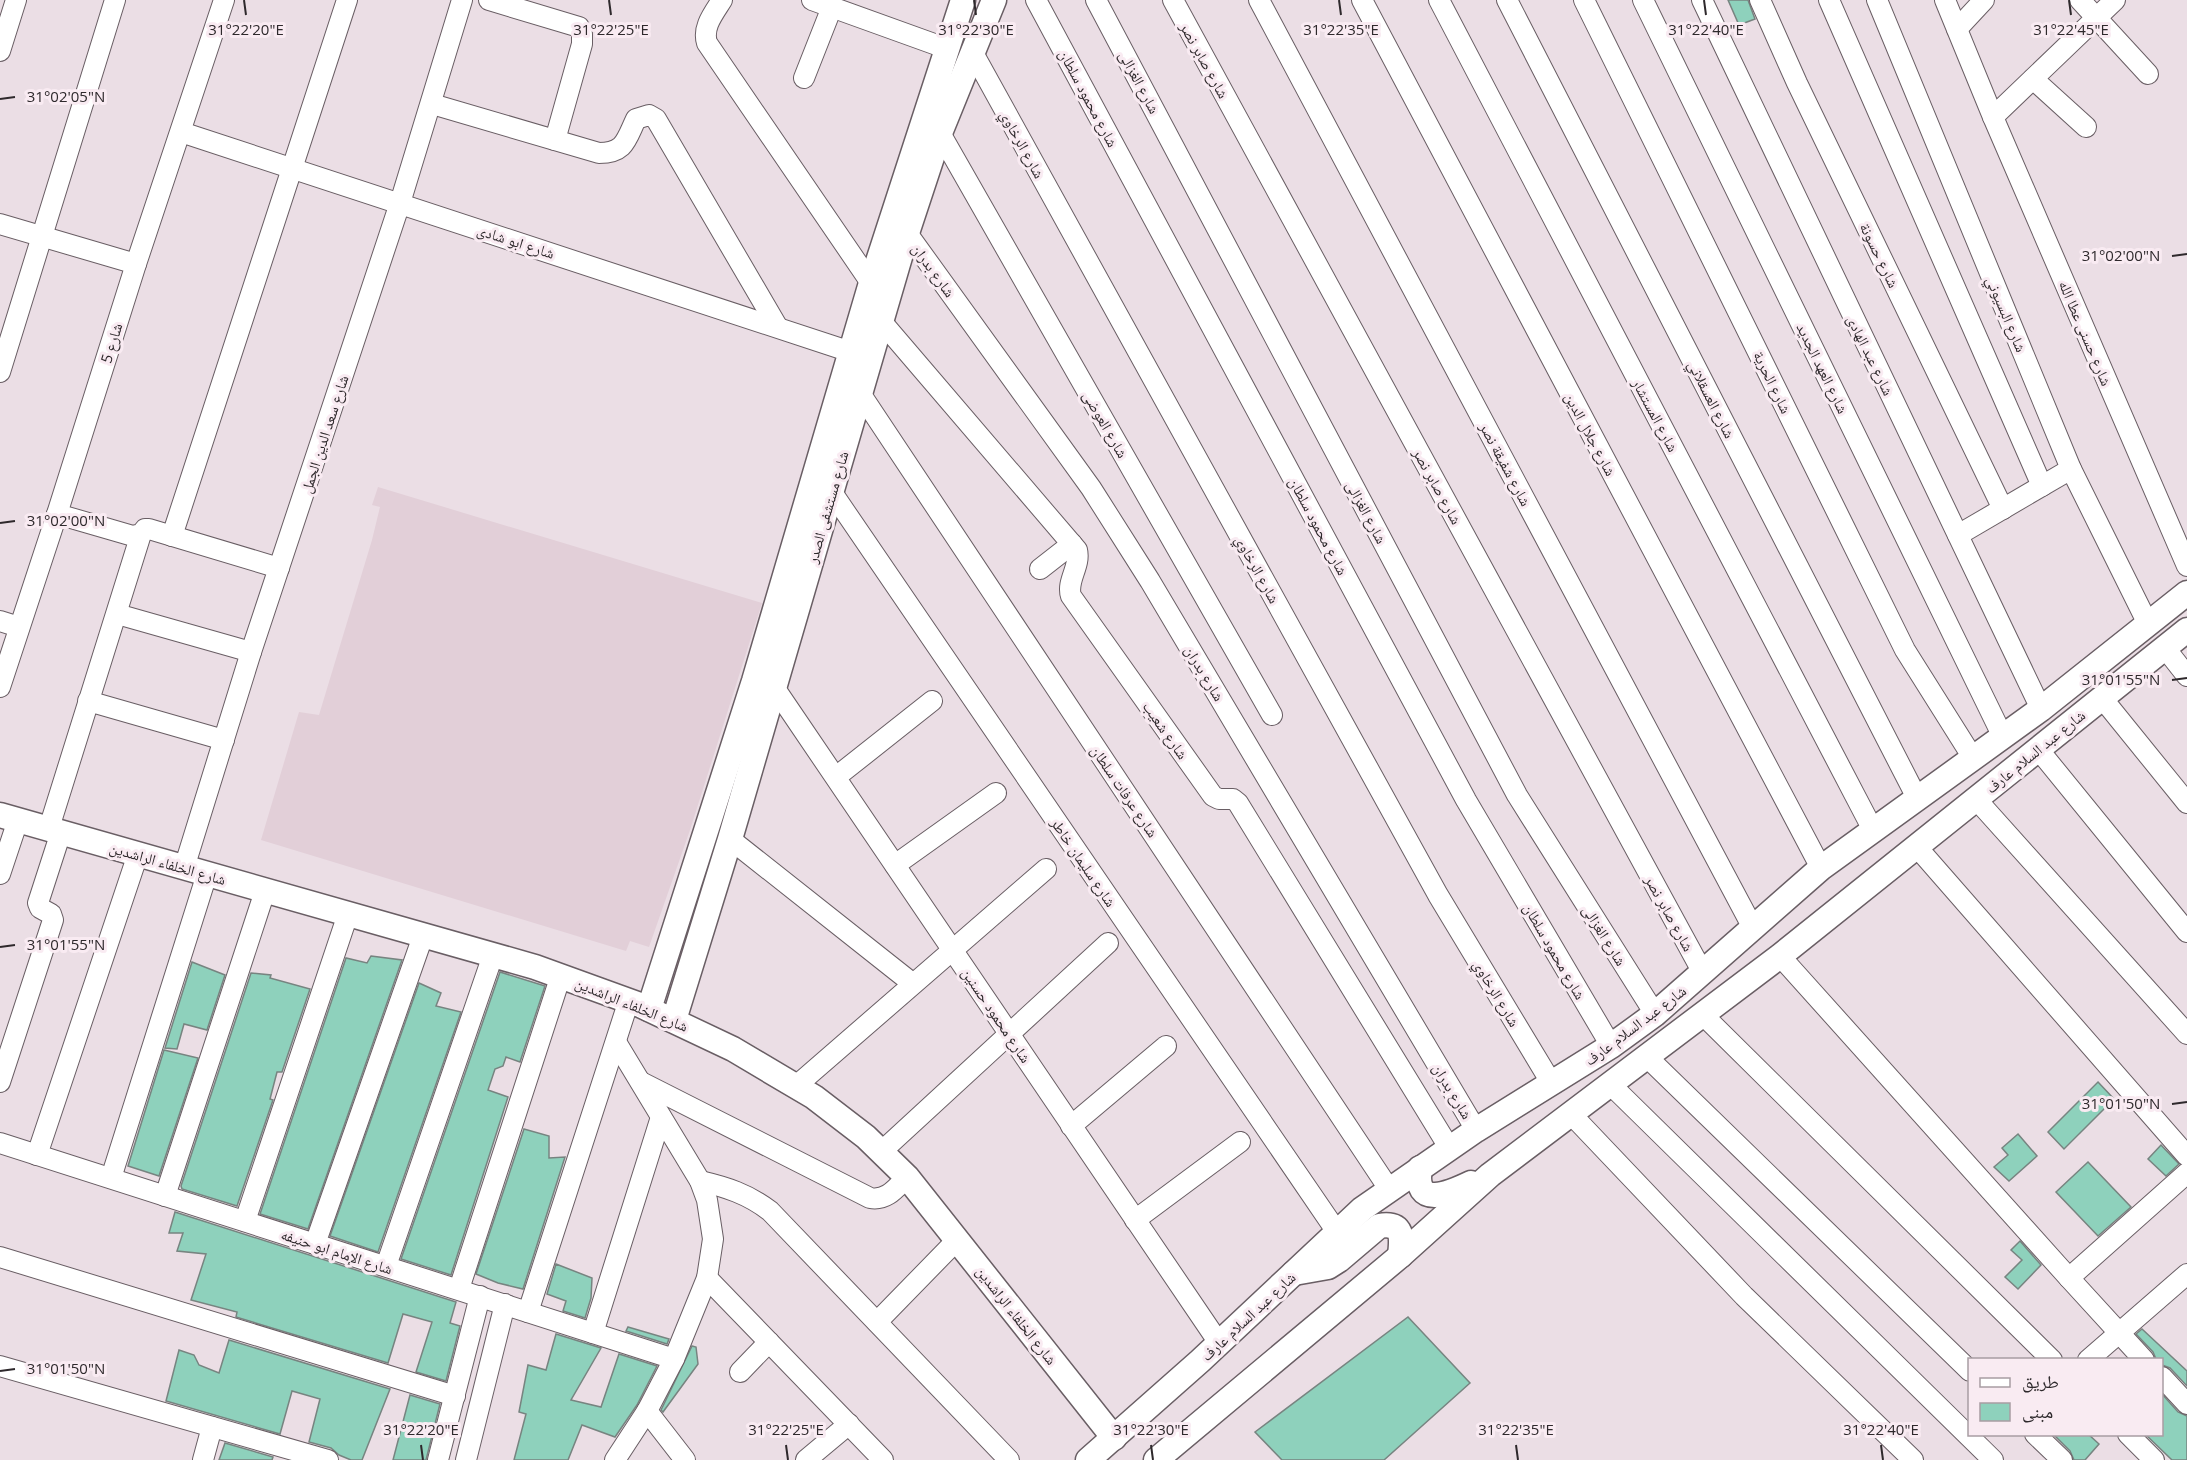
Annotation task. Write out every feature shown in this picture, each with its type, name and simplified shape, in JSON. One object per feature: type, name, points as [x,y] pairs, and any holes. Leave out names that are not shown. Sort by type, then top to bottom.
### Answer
[{"type":"main road","name":"شارع مستشفى الصدر","points":[[674,1020],[730,839],[907,234],[940,133],[960,50],[963,0]]},
{"type":"main road","name":"شارع مستشفى الصدر","points":[[639,1004],[754,681],[871,283],[960,50],[994,0]]},
{"type":"main road","name":"شارع عبد السلام عارف","points":[[1088,1460],[1219,1343],[1362,1209],[1476,1130],[1611,1046],[1654,1014],[1821,868],[2041,710],[2187,593]]},
{"type":"main road","name":"شارع عبد السلام عارف","points":[[1156,1460],[1400,1256],[1490,1175],[1780,956],[2187,630]]},
{"type":"main road","name":"شارع الخلفاء الراشدين","points":[[9,818],[561,975],[639,1004],[733,1049],[796,1086],[840,1117],[908,1177],[1114,1438]]},
{"type":"main road","points":[[1420,1168],[1420,1186],[1432,1196],[1455,1191],[1490,1175]]},
{"type":"main road","points":[[1294,1273],[1328,1267],[1379,1226],[1394,1227],[1400,1232],[1402,1239],[1400,1256]]},
{"type":"street","points":[[0,51],[16,0]]},
{"type":"street","points":[[0,372],[115,0]]},
{"type":"street","name":"شارع 5","points":[[0,687],[9,624],[57,514],[136,264],[224,0]]},
{"type":"street","points":[[172,536],[347,0]]},
{"type":"street","name":"شارع سعد الدين الجمل","points":[[184,868],[251,651],[400,204],[462,0]]},
{"type":"street","points":[[489,0],[579,27],[582,44],[555,140]]},
{"type":"street","points":[[722,0],[706,29],[707,42],[871,283]]},
{"type":"street","points":[[812,0],[960,50]]},
{"type":"street","name":"شارع محمود سلطان","points":[[1036,0],[1466,800],[1611,1046]]},
{"type":"street","name":"شارع الغزالى","points":[[1096,0],[1517,795],[1654,1014]]},
{"type":"street","name":"شارع صابر نصر","points":[[1173,0],[1703,973]]},
{"type":"street","name":"شارع شفيقة نصر","points":[[1258,0],[1753,928]]},
{"type":"street","name":"شارع جلال الدين","points":[[1362,0],[1821,868]]},
{"type":"street","name":"شارع المستشار","points":[[1439,0],[1873,830]]},
{"type":"street","name":"شارع العسقلاني","points":[[1507,0],[1917,798]]},
{"type":"street","name":"شارع الحرية","points":[[1584,0],[1905,650],[1973,758]]},
{"type":"street","name":"شارع العهد الجديد","points":[[1643,0],[2003,737]]},
{"type":"street","name":"شارع عبد الهادى","points":[[1701,0],[2041,710]]},
{"type":"street","name":"شارع حسونة","points":[[1760,0],[1797,83],[2003,509]]},
{"type":"street","points":[[1829,0],[2042,486]]},
{"type":"street","name":"شارع البسيوني","points":[[1877,0],[2071,469],[2148,624]]},
{"type":"street","name":"شارع حسنى عطا الله","points":[[1945,0],[1993,117],[2187,566]]},
{"type":"street","points":[[1957,29],[1984,0]]},
{"type":"street","points":[[2080,0],[2148,74]]},
{"type":"street","points":[[1993,117],[2115,0]]},
{"type":"street","points":[[804,78],[832,7]]},
{"type":"street","name":"شارع الرخاوي","points":[[960,50],[1438,896],[1552,1084]]},
{"type":"street","points":[[2032,79],[2086,127]]},
{"type":"street","points":[[432,104],[599,153],[615,152],[622,147],[636,119],[649,115],[656,119],[777,326]]},
{"type":"street","name":"شارع ابو شادى","points":[[181,132],[777,326],[850,352]]},
{"type":"street","name":"شارع العوضى","points":[[940,133],[1272,714]]},
{"type":"street","points":[[0,224],[136,264]]},
{"type":"street","name":"شارع بدران","points":[[907,234],[1091,488],[1150,581],[1476,1130]]},
{"type":"street","points":[[881,321],[1072,544],[1040,569]]},
{"type":"street","name":"شارع عرفات سلطان","points":[[860,393],[1389,1189]]},
{"type":"street","points":[[1958,535],[2071,469]]},
{"type":"street","name":"شارع سليمان خاطر","points":[[831,492],[1337,1232]]},
{"type":"street","points":[[57,514],[133,536],[141,534]]},
{"type":"street","points":[[0,1082],[53,920],[51,914],[40,908],[38,903],[88,701],[141,534],[145,529],[149,529],[279,568]]},
{"type":"street","name":"شارع شعيب","points":[[1072,544],[1079,555],[1070,587],[1071,596],[1213,796],[1220,799],[1233,799],[1238,803],[1450,1149]]},
{"type":"street","points":[[117,614],[251,651]]},
{"type":"street","points":[[2165,648],[2187,676]]},
{"type":"street","name":"شارع محمود حسنين","points":[[774,687],[1219,1343]]},
{"type":"street","points":[[2102,698],[2187,803]]},
{"type":"street","points":[[88,701],[224,740]]},
{"type":"street","points":[[836,777],[932,701]]},
{"type":"street","points":[[2038,749],[2187,932]]},
{"type":"street","points":[[895,865],[996,793]]},
{"type":"street","points":[[1976,799],[2187,1034]]},
{"type":"street","points":[[0,874],[9,818]]},
{"type":"street","points":[[730,839],[912,983]]},
{"type":"street","points":[[1916,846],[2187,1156]]},
{"type":"street","points":[[37,1155],[138,854]]},
{"type":"street","points":[[796,1086],[1046,868]]},
{"type":"street","points":[[111,1178],[207,874]]},
{"type":"street","points":[[165,1196],[265,891]]},
{"type":"street","points":[[245,1221],[348,914]]},
{"type":"street","points":[[315,1244],[423,936]]},
{"type":"street","points":[[881,1152],[1108,943]]},
{"type":"street","points":[[386,1266],[493,955]]},
{"type":"street","points":[[1780,956],[2143,1358]]},
{"type":"street","points":[[459,1289],[561,975]]},
{"type":"street","points":[[528,1312],[616,1042],[639,1004]]},
{"type":"street","points":[[1702,1015],[2051,1358]]},
{"type":"street","points":[[615,1460],[647,1411],[674,1359],[707,1278],[713,1239],[707,1200],[700,1181],[616,1042]]},
{"type":"street","points":[[1071,1126],[1166,1046]]},
{"type":"street","points":[[1647,1057],[1968,1369]]},
{"type":"street","points":[[641,1082],[870,1198],[888,1196],[908,1177]]},
{"type":"street","points":[[1611,1085],[1968,1435]]},
{"type":"street","points":[[1571,1114],[1744,1296],[1913,1460]]},
{"type":"street","points":[[592,1333],[661,1117]]},
{"type":"street","points":[[1135,1220],[1240,1142]]},
{"type":"street","name":"شارع الإمام ابو حنيفه","points":[[0,1143],[674,1359]]},
{"type":"street","points":[[2069,1278],[2187,1173]]},
{"type":"street","points":[[700,1181],[735,1190],[752,1198],[770,1211],[1009,1460]]},
{"type":"street","points":[[877,1322],[957,1240]]},
{"type":"street","points":[[0,1257],[454,1396]]},
{"type":"street","points":[[2089,1358],[2187,1274]]},
{"type":"street","points":[[707,1278],[883,1460]]},
{"type":"street","points":[[438,1460],[480,1296]]},
{"type":"street","points":[[466,1460],[506,1304]]},
{"type":"street","points":[[740,1372],[769,1342]]},
{"type":"street","points":[[0,1366],[319,1459]]},
{"type":"street","points":[[2163,1378],[2187,1404]]},
{"type":"street","points":[[647,1411],[685,1460]]},
{"type":"street","points":[[806,1460],[849,1424]]},
{"type":"street","points":[[202,1460],[212,1427]]},
{"type":"street","points":[[1969,1436],[1993,1460]]},
{"type":"street","points":[[2037,1436],[2062,1460]]},
{"type":"street","points":[[2130,1436],[2154,1460]]},
{"type":"shaded area","points":[[378,487],[762,603],[690,830],[649,947],[630,941],[626,951],[261,840],[299,712],[319,715],[372,540],[380,507],[372,505]]},
{"type":"building","points":[[1728,0],[1748,0],[1755,19],[1739,25]]},
{"type":"building","points":[[371,956],[402,960],[308,1229],[260,1214],[346,958],[367,963]]},
{"type":"building","points":[[192,962],[225,975],[207,1030],[184,1024],[177,1049],[165,1048]]},
{"type":"building","points":[[500,972],[545,986],[520,1062],[506,1057],[503,1066],[495,1069],[488,1090],[508,1097],[451,1275],[401,1259]]},
{"type":"building","points":[[251,973],[271,975],[270,978],[310,989],[282,1072],[277,1072],[270,1099],[273,1100],[237,1206],[182,1189],[181,1186]]},
{"type":"building","points":[[419,983],[441,993],[436,1006],[461,1012],[378,1252],[330,1236]]},
{"type":"building","points":[[164,1050],[198,1058],[159,1176],[128,1166]]},
{"type":"building","points":[[2098,1082],[2114,1099],[2064,1149],[2048,1132]]},
{"type":"building","points":[[524,1129],[549,1136],[549,1158],[565,1157],[523,1289],[498,1283],[476,1274]]},
{"type":"building","points":[[2018,1134],[2037,1156],[2009,1181],[1994,1167],[2008,1155],[2002,1148]]},
{"type":"building","points":[[2161,1145],[2179,1164],[2166,1176],[2148,1159]]},
{"type":"building","points":[[2088,1162],[2131,1207],[2098,1236],[2056,1192]]},
{"type":"building","points":[[175,1212],[456,1302],[450,1323],[460,1326],[446,1381],[416,1372],[432,1322],[403,1314],[388,1363],[236,1317],[237,1312],[191,1300],[206,1254],[177,1251],[183,1233],[169,1233]]},
{"type":"building","points":[[2020,1241],[2041,1265],[2018,1289],[2005,1277],[2022,1260],[2011,1250]]},
{"type":"building","points":[[556,1264],[592,1278],[591,1298],[585,1318],[563,1311],[566,1301],[547,1294]]},
{"type":"building","points":[[1408,1317],[1470,1383],[1384,1460],[1282,1460],[1255,1432]]},
{"type":"building","points":[[628,1327],[669,1339],[667,1344],[626,1331]]},
{"type":"building","points":[[2142,1329],[2187,1371],[2187,1386],[2170,1368],[2163,1365],[2163,1358],[2156,1358],[2136,1334]]},
{"type":"building","points":[[556,1334],[601,1348],[571,1400],[601,1407],[619,1354],[657,1366],[637,1405],[615,1437],[582,1425],[568,1460],[514,1460],[526,1414],[519,1412],[528,1365],[546,1370]]},
{"type":"building","points":[[229,1340],[390,1389],[362,1460],[351,1460],[339,1455],[331,1448],[309,1442],[320,1399],[292,1391],[280,1434],[166,1401],[179,1350],[194,1355],[199,1365],[219,1373]]},
{"type":"building","points":[[692,1346],[696,1347],[698,1364],[663,1412],[661,1410]]},
{"type":"building","points":[[410,1395],[440,1404],[426,1460],[393,1460]]},
{"type":"building","points":[[2163,1395],[2178,1412],[2187,1416],[2187,1460],[2172,1460],[2147,1436],[2163,1436]]},
{"type":"building","points":[[2055,1436],[2090,1436],[2099,1444],[2085,1460],[2074,1460],[2070,1451]]},
{"type":"building","points":[[225,1443],[273,1457],[272,1460],[219,1460]]}]
